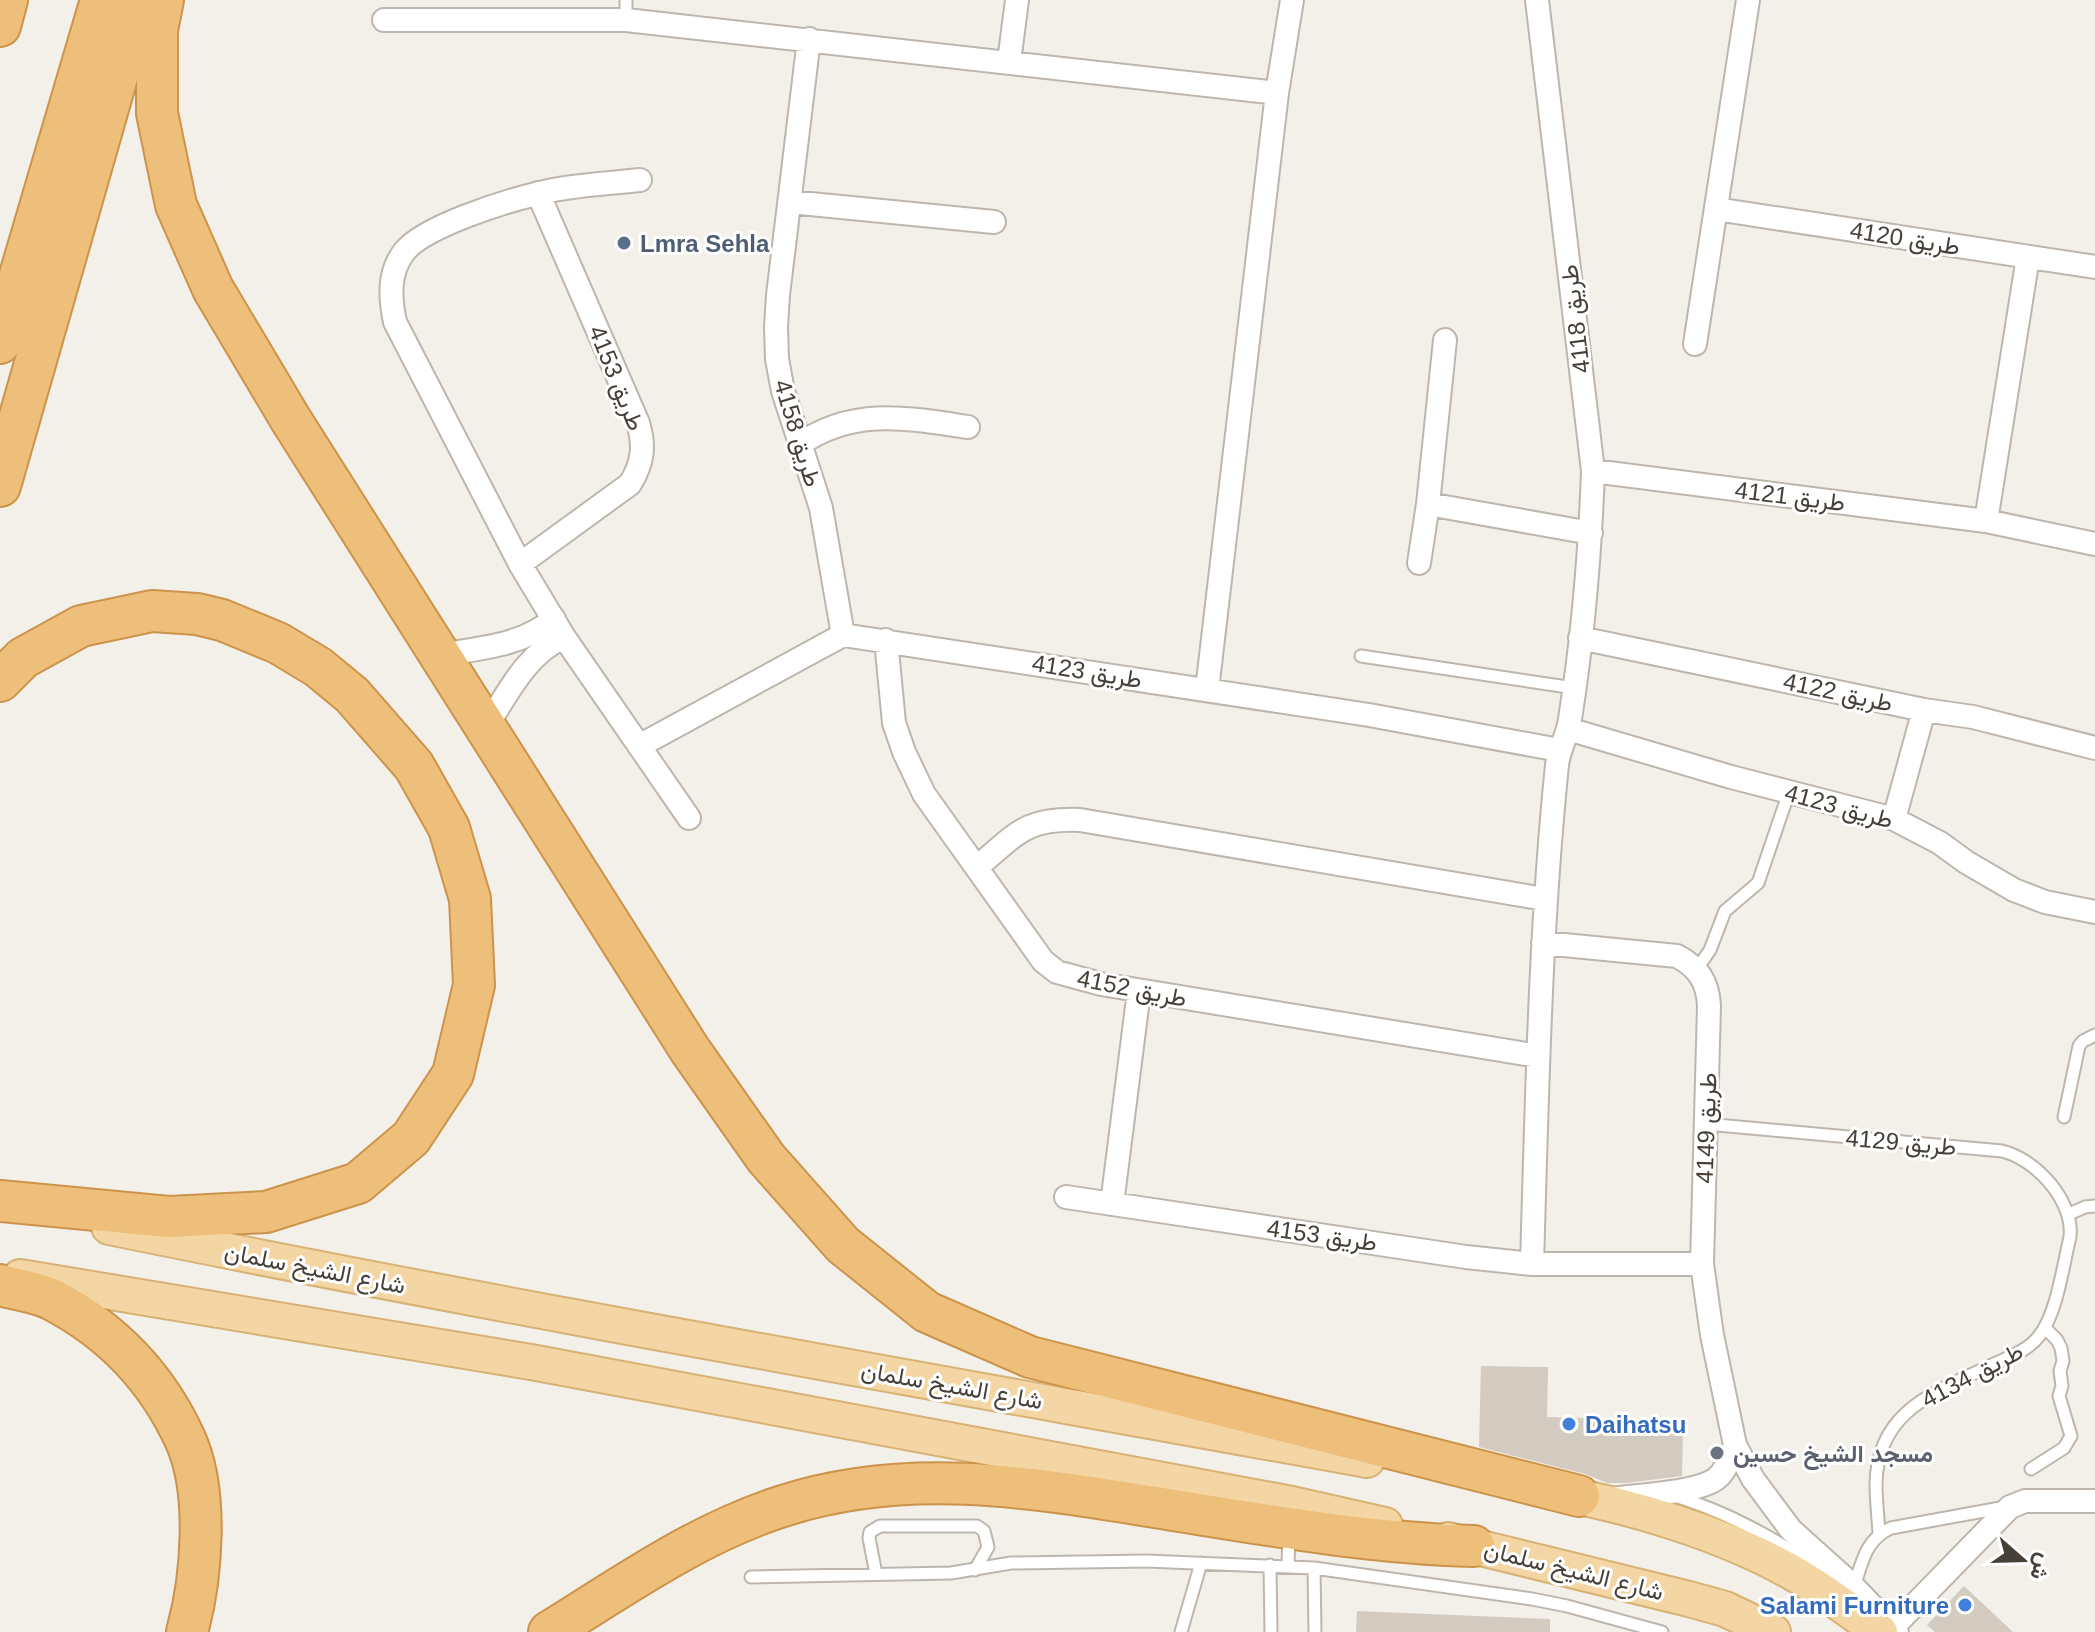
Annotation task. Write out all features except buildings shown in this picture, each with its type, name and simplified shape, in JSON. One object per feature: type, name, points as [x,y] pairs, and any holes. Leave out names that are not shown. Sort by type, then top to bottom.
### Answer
[{"type":"highway","points":[[0,26],[7,0]]},
{"type":"highway","points":[[0,343],[101,0]]},
{"type":"highway","points":[[0,486],[139,0]]},
{"type":"highway","points":[[163,0],[157,30],[157,113],[176,205],[213,289],[291,420],[690,1050],[766,1158],[843,1245],[927,1312],[1030,1357],[1589,1499]]},
{"type":"highway","points":[[0,681],[23,658],[81,626],[152,611],[197,614],[222,620],[278,643],[318,667],[352,695],[414,766],[449,828],[470,899],[474,985],[453,1074],[411,1138],[358,1183],[266,1212],[252,1213],[169,1217],[0,1203]]},
{"type":"highway","points":[[0,1285],[51,1299],[116,1341],[150,1378],[186,1441],[199,1490],[199,1565],[187,1632]]},
{"type":"highway","points":[[549,1632],[723,1529],[785,1506],[849,1490],[920,1483],[991,1484],[1049,1490],[1290,1533],[1367,1541],[1474,1546]]},
{"type":"main road","name":"شارع الشيخ سلمان","points":[[0,1203],[299,1266],[529,1309],[1589,1499],[1704,1534],[1791,1572],[1890,1630]]},
{"type":"main road","points":[[0,1274],[531,1362],[1290,1533]]},
{"type":"main road","name":"شارع الشيخ سلمان","points":[[1474,1546],[1701,1602],[1725,1609],[1773,1632]]},
{"type":"street","points":[[1009,62],[1017,0]]},
{"type":"street","points":[[1207,690],[1277,93],[1292,0]]},
{"type":"street","name":"طريق 4118","points":[[1537,0],[1593,471],[1591,533],[1580,638]]},
{"type":"street","points":[[1695,344],[1748,0]]},
{"type":"street","points":[[384,20],[626,10],[809,39],[1277,93]]},
{"type":"street","name":"طريق 4158","points":[[809,39],[777,316],[777,359],[783,391],[827,535],[843,635]]},
{"type":"street","points":[[640,180],[538,193],[439,227],[418,237],[402,254],[392,276],[390,299],[395,322],[520,564],[559,628],[689,818]]},
{"type":"street","name":"طريق 4153","points":[[520,564],[630,484],[643,455],[643,438],[638,423],[538,193]]},
{"type":"street","points":[[790,202],[994,222]]},
{"type":"street","name":"طريق 4120","points":[[1716,209],[2095,267]]},
{"type":"street","points":[[1986,521],[2028,257]]},
{"type":"street","points":[[1419,563],[1445,340]]},
{"type":"street","points":[[800,444],[821,429],[842,422],[914,419],[968,427]]},
{"type":"street","name":"طريق 4121","points":[[1593,471],[1986,521],[2095,544]]},
{"type":"street","points":[[1428,504],[1591,533]]},
{"type":"street","points":[[440,655],[518,641],[543,628],[559,628]]},
{"type":"street","points":[[486,727],[529,661],[551,643],[559,628]]},
{"type":"street","points":[[639,746],[843,635]]},
{"type":"street","name":"طريق 4123","points":[[843,635],[1207,690],[1559,750]]},
{"type":"street","points":[[1532,1264],[1544,899],[1559,750],[1568,729],[1580,638]]},
{"type":"street","name":"طريق 4122","points":[[1580,638],[1924,710],[1973,717],[2095,748]]},
{"type":"street","name":"طريق 4152","points":[[886,640],[894,723],[924,794],[1036,952],[1057,972],[1139,991],[1538,1056]]},
{"type":"street","points":[[1894,819],[1924,710]]},
{"type":"street","name":"طريق 4123","points":[[1568,729],[1894,819],[1940,843],[2014,890],[2045,902],[2095,912]]},
{"type":"street","points":[[977,867],[1022,829],[1039,821],[1080,820],[1544,899]]},
{"type":"street","points":[[1543,943],[1677,956],[1697,969]]},
{"type":"street","name":"طريق 4149","points":[[1697,969],[1708,993],[1702,1264],[1712,1335],[1735,1445],[1753,1479],[1791,1530],[1859,1592],[1890,1630]]},
{"type":"street","points":[[1112,1204],[1139,991]]},
{"type":"street","name":"طريق 4153","points":[[1066,1197],[1451,1255],[1532,1264],[1702,1264]]},
{"type":"street","points":[[1589,1499],[1690,1491],[1717,1478],[1726,1467],[1735,1445]]},
{"type":"street","points":[[1890,1630],[2010,1507],[2025,1501],[2095,1501]]},
{"type":"lane","points":[[1361,656],[1574,688]]},
{"type":"lane","points":[[1697,969],[1710,950],[1725,911],[1758,883],[1789,792]]},
{"type":"lane","points":[[2064,1117],[2079,1046],[2095,1035]]},
{"type":"lane","name":"طريق 4129","points":[[1706,1124],[2009,1153],[2035,1169],[2058,1193],[2069,1214]]},
{"type":"lane","points":[[2069,1214],[2095,1206]]},
{"type":"lane","name":"طريق 4134","points":[[1879,1533],[1876,1484],[1878,1464],[1888,1435],[1897,1421],[1916,1403],[2029,1346],[2045,1328],[2070,1237],[2069,1214]]},
{"type":"lane","points":[[2031,1469],[2064,1448],[2071,1436],[2059,1396],[2062,1386],[2061,1348],[2045,1328]]},
{"type":"lane","points":[[1660,1492],[1692,1501],[1765,1533],[1859,1592],[1867,1546],[1879,1533],[1891,1528],[2010,1507]]},
{"type":"lane","points":[[876,1574],[869,1538],[870,1532],[880,1526],[977,1526],[988,1538],[988,1547],[975,1570]]},
{"type":"lane","points":[[1271,1632],[1270,1565],[1290,1533],[1314,1568],[1315,1632]]},
{"type":"lane","points":[[751,1577],[951,1573],[1011,1563],[1147,1561],[1270,1565]]},
{"type":"lane","points":[[1181,1632],[1201,1563]]},
{"type":"lane","points":[[1314,1568],[1532,1599],[1662,1632]]},
{"type":"place","name":"Lmra Sehla","points":[[624,243]]},
{"type":"place","name":"Daihatsu","points":[[1569,1424]]},
{"type":"place","name":"مسجد الشيخ حسين","points":[[1717,1453]]},
{"type":"place","name":"Salami Furniture","points":[[1965,1605]]}]
